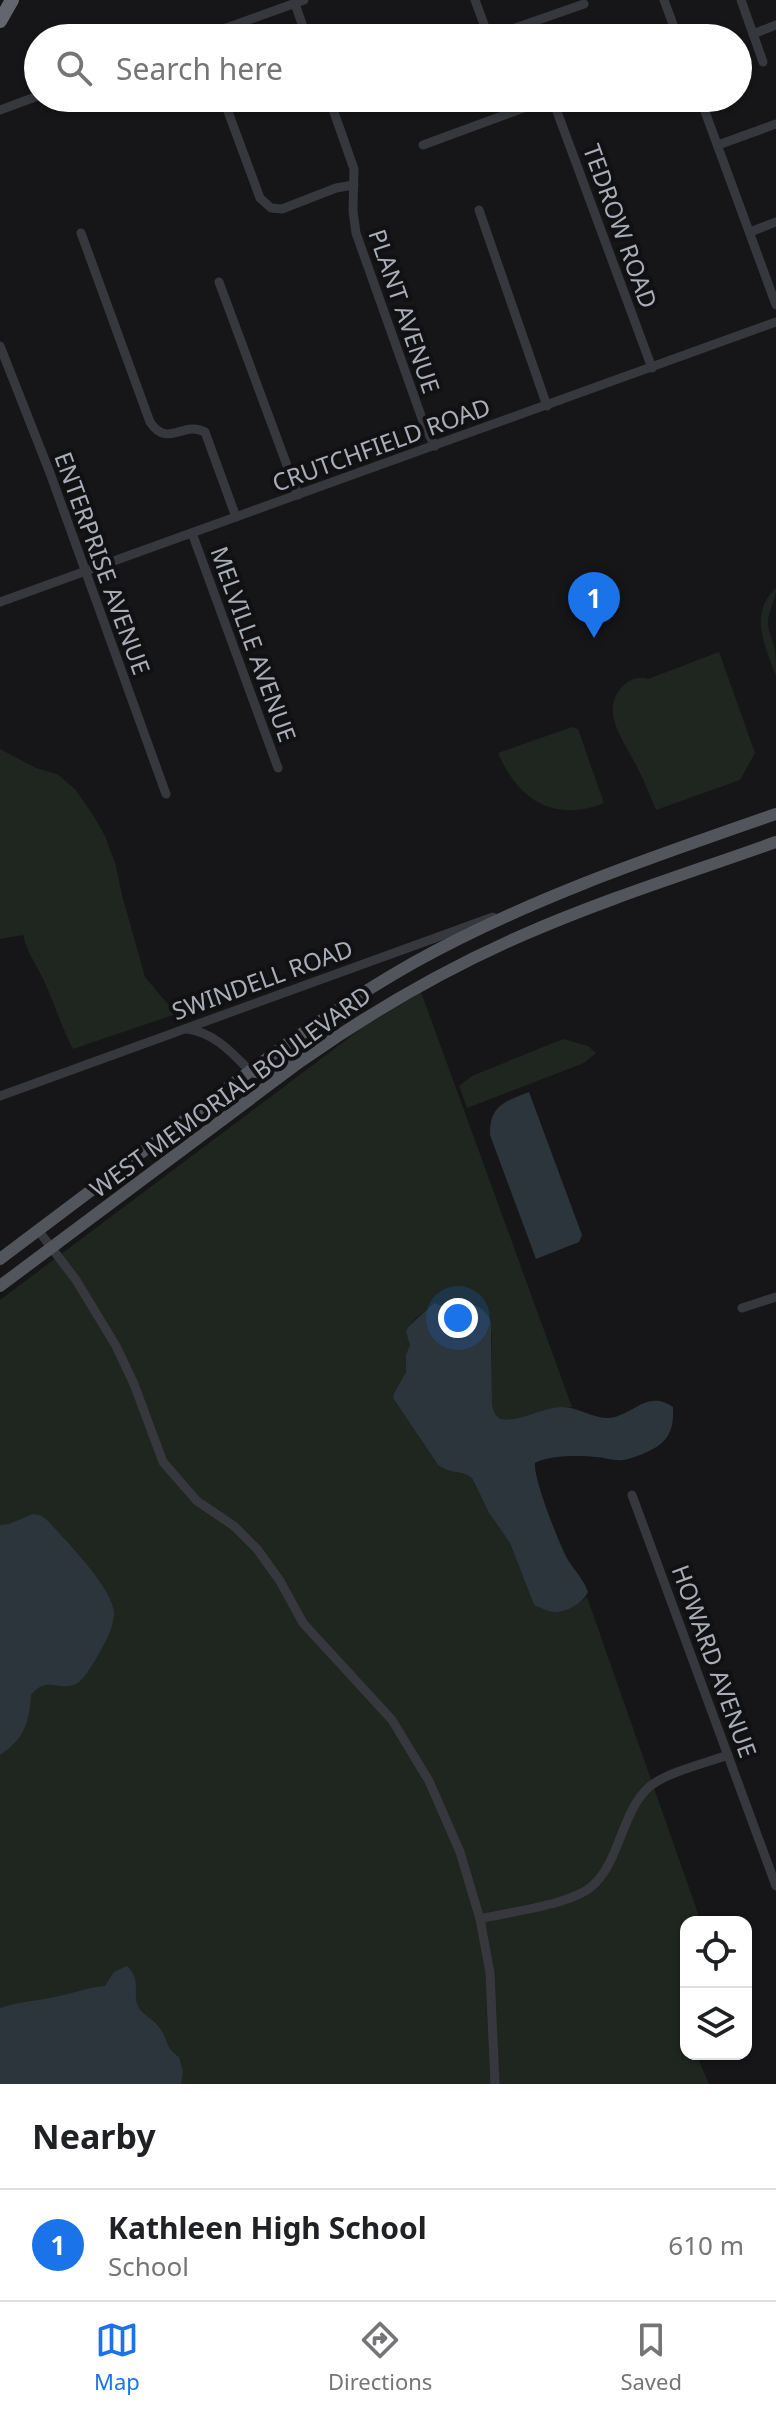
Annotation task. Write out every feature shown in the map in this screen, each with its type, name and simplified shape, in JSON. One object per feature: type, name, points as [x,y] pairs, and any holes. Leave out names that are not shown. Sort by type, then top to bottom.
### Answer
[{"type":"highway","points":[[0,21],[12,0]]},
{"type":"main road","name":"WEST MEMORIAL BOULEVARD","points":[[0,1259],[250,1071],[380,982],[461,937],[538,901],[776,814]]},
{"type":"main road","name":"WEST MEMORIAL BOULEVARD","points":[[0,1286],[301,1061],[352,1026],[430,980],[525,934],[776,842]]},
{"type":"main road","points":[[250,1071],[273,1071],[301,1061]]},
{"type":"street","points":[[475,0],[484,24]]},
{"type":"street","points":[[664,0],[673,24]]},
{"type":"street","points":[[741,0],[749,24]]},
{"type":"street","points":[[237,24],[299,2],[304,24]]},
{"type":"street","points":[[528,24],[584,4]]},
{"type":"street","points":[[753,34],[776,25]]},
{"type":"street","points":[[752,31],[763,62]]},
{"type":"street","points":[[0,110],[24,101]]},
{"type":"street","points":[[228,112],[260,198],[271,208],[282,209],[336,188],[354,185]]},
{"type":"street","name":"PLANT AVENUE","points":[[334,112],[354,169],[356,233],[425,427],[435,446]]},
{"type":"street","points":[[423,145],[512,112]]},
{"type":"street","name":"TEDROW ROAD","points":[[557,112],[652,368]]},
{"type":"street","points":[[705,112],[776,305]]},
{"type":"street","points":[[718,145],[776,124]]},
{"type":"street","points":[[479,210],[547,406]]},
{"type":"street","points":[[750,232],[776,222]]},
{"type":"street","name":"MELVILLE AVENUE","points":[[81,233],[150,422],[158,432],[166,434],[192,428],[205,432],[236,517]]},
{"type":"street","points":[[219,282],[298,495]]},
{"type":"street","name":"CRUTCHFIELD ROAD","points":[[0,602],[776,322]]},
{"type":"street","name":"ENTERPRISE AVENUE","points":[[0,346],[50,473],[166,794]]},
{"type":"street","name":"MELVILLE AVENUE","points":[[192,533],[278,768]]},
{"type":"street","name":"SWINDELL ROAD","points":[[0,1096],[538,901]]},
{"type":"street","points":[[218,1041],[213,1028],[219,1016]]},
{"type":"street","points":[[183,1029],[199,1031],[218,1041],[250,1071]]},
{"type":"street","points":[[220,1094],[234,1111]]},
{"type":"street","points":[[38,1230],[76,1280],[116,1346],[134,1384],[163,1462],[197,1501],[234,1526],[257,1549],[280,1581],[303,1623],[377,1703],[404,1739],[429,1781],[460,1852],[480,1919],[490,1973],[495,2084]]},
{"type":"street","points":[[742,1308],[776,1297]]},
{"type":"street","name":"HOWARD AVENUE","points":[[632,1495],[776,1886]]},
{"type":"street","points":[[480,1919],[583,1893],[604,1872],[638,1801],[648,1788],[728,1755]]},
{"type":"shaded area","points":[[776,588],[768,625],[775,650],[776,676],[764,642],[761,619],[763,608]]},
{"type":"shaded area","points":[[719,652],[755,753],[740,780],[656,810],[616,726],[613,705],[617,694],[633,679],[648,679]]},
{"type":"shaded area","points":[[572,727],[578,729],[604,803],[586,809],[554,808],[527,795],[506,769],[498,753]]},
{"type":"shaded area","points":[[0,749],[36,768],[57,774],[75,789],[93,815],[116,866],[145,977],[176,1014],[73,1049],[23,935],[0,939]]},
{"type":"shaded area","points":[[421,992],[572,1407],[500,1419],[492,1405],[492,1333],[456,1302],[428,1309],[408,1327],[410,1346],[406,1372],[393,1398],[438,1465],[472,1478],[489,1513],[510,1543],[534,1605],[558,1612],[587,1597],[699,1916],[680,1916],[680,2060],[699,2060],[709,2084],[0,2084],[0,1300],[362,1028]]},
{"type":"shaded area","points":[[563,1039],[588,1046],[596,1053],[584,1063],[467,1108],[459,1086],[472,1076]]},
{"type":"shaded area","points":[[529,1092],[582,1235],[579,1242],[536,1259],[490,1135],[493,1117],[500,1106]]},
{"type":"shaded area","points":[[456,1302],[477,1306],[491,1322],[492,1405],[500,1419],[516,1419],[561,1407],[608,1418],[650,1401],[673,1407],[669,1434],[654,1448],[638,1456],[620,1460],[565,1456],[535,1463],[542,1496],[559,1540],[588,1592],[579,1603],[564,1611],[552,1612],[534,1605],[510,1543],[489,1513],[472,1478],[438,1465],[393,1398],[406,1372],[406,1355],[410,1345],[406,1332],[408,1327],[434,1303],[445,1307]]},
{"type":"shaded area","points":[[33,1514],[48,1521],[77,1553],[107,1593],[114,1615],[101,1650],[80,1681],[70,1686],[48,1685],[37,1689],[31,1695],[24,1729],[0,1755],[0,1525]]},
{"type":"shaded area","points":[[127,1966],[136,1983],[139,2008],[158,2026],[179,2057],[183,2072],[181,2084],[0,2084],[0,2008],[105,1986],[114,1972]]},
{"type":"place","name":"Kathleen High School","points":[[594,638]]}]
